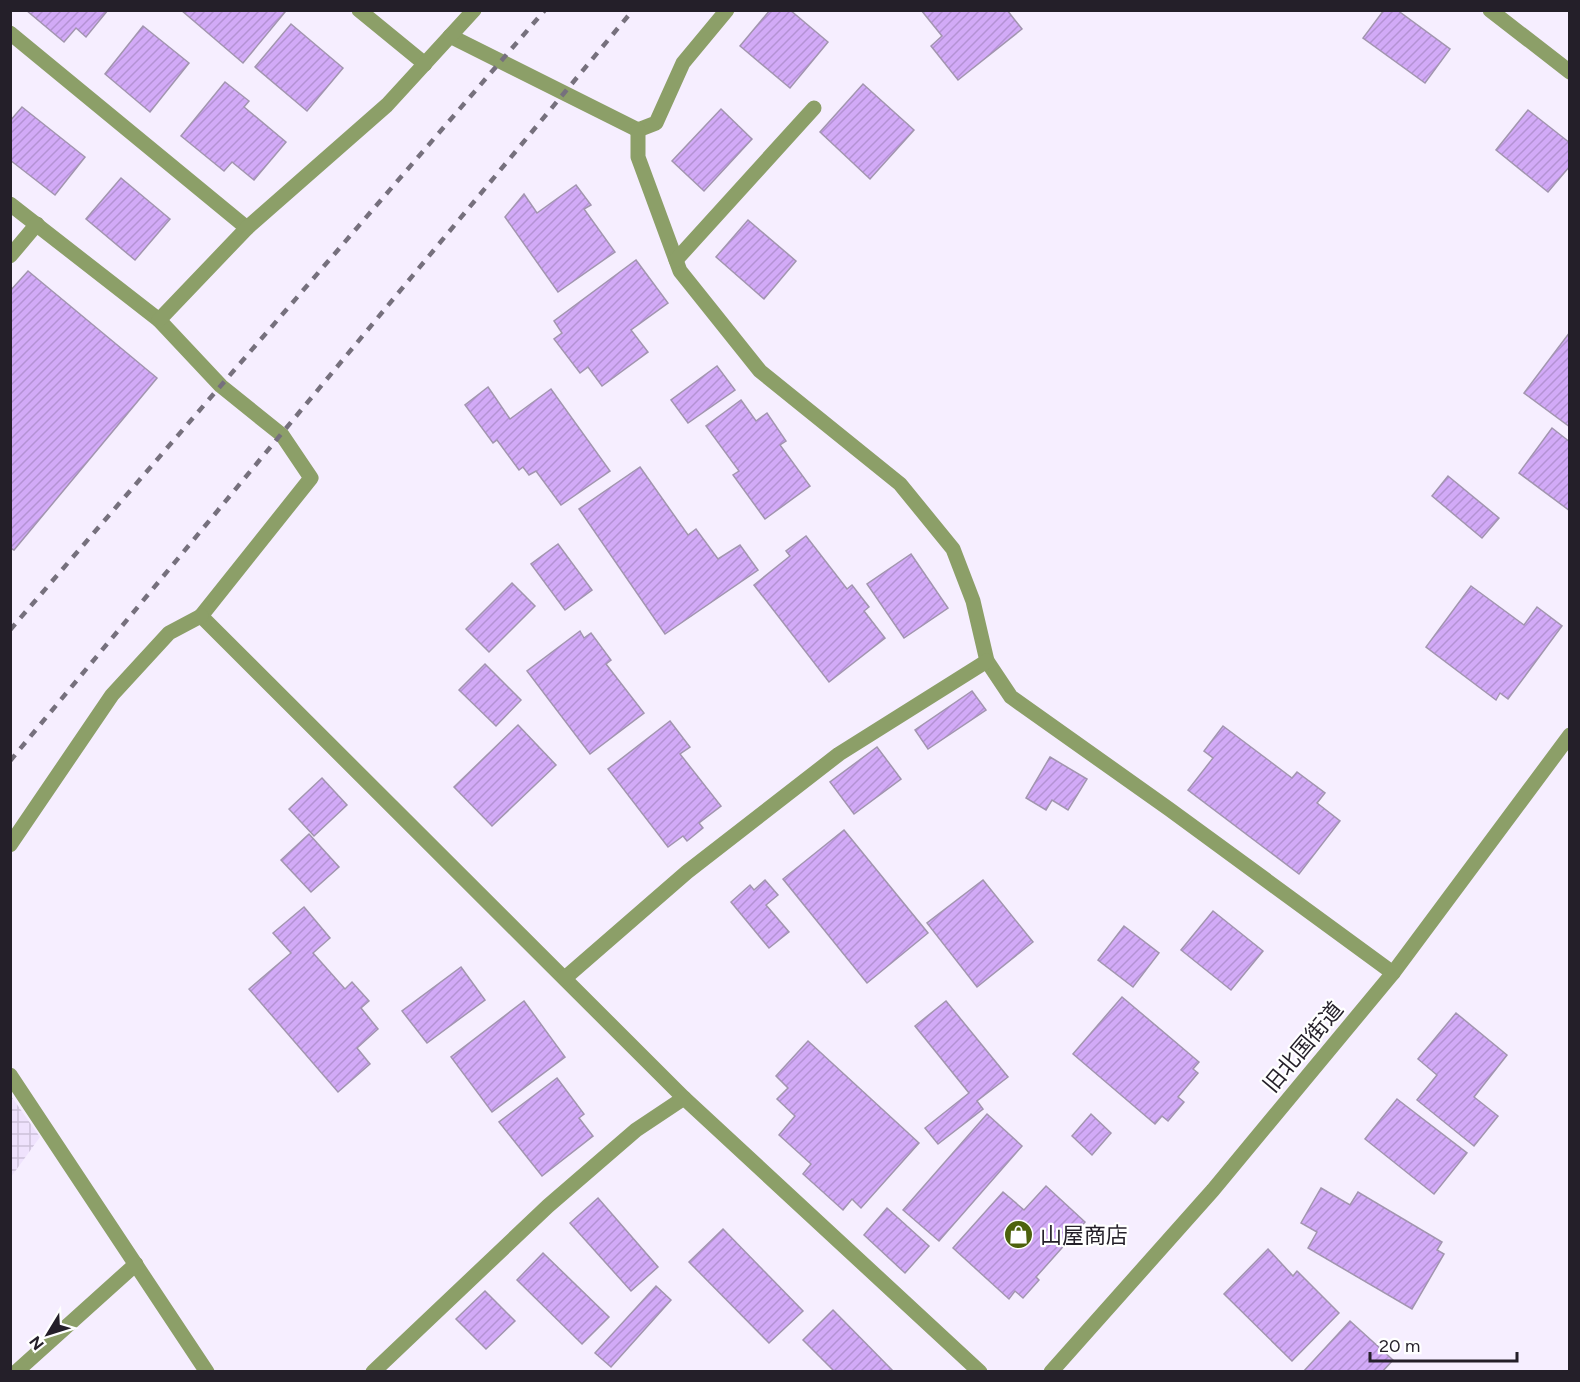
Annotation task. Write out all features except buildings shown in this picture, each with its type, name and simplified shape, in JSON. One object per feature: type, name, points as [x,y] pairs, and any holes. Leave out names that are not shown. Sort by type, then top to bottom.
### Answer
[{"type":"street","points":[[359,10],[425,64]]},
{"type":"street","points":[[159,320],[247,228],[387,105],[474,10]]},
{"type":"street","points":[[450,36],[638,130],[656,123],[683,63],[727,10]]},
{"type":"street","points":[[1490,10],[1569,72]]},
{"type":"street","points":[[10,33],[247,228]]},
{"type":"street","points":[[676,260],[814,108]]},
{"type":"street","points":[[638,130],[638,157],[681,271],[760,371],[900,484],[953,549],[973,601],[987,661],[1011,697],[1393,973]]},
{"type":"street","points":[[10,204],[159,320],[221,386],[282,435],[311,478],[201,616],[169,633],[112,695],[10,845]]},
{"type":"street","points":[[10,256],[36,225]]},
{"type":"street","points":[[201,616],[684,1098],[980,1371]]},
{"type":"street","points":[[565,978],[687,872],[839,754],[987,661]]},
{"type":"street","name":"旧北国街道","points":[[1051,1371],[1213,1190],[1393,973],[1569,735]]},
{"type":"street","points":[[10,1075],[207,1371]]},
{"type":"street","points":[[373,1371],[557,1198],[636,1130],[684,1098]]},
{"type":"street","points":[[16,1371],[136,1264]]},
{"type":"shaded area","points":[[11,1096],[40,1137],[11,1177]]},
{"type":"railway","points":[[10,630],[545,10]]},
{"type":"railway","points":[[10,761],[633,10]]},
{"type":"place","name":"山屋商店","points":[[1019,1235]]}]
